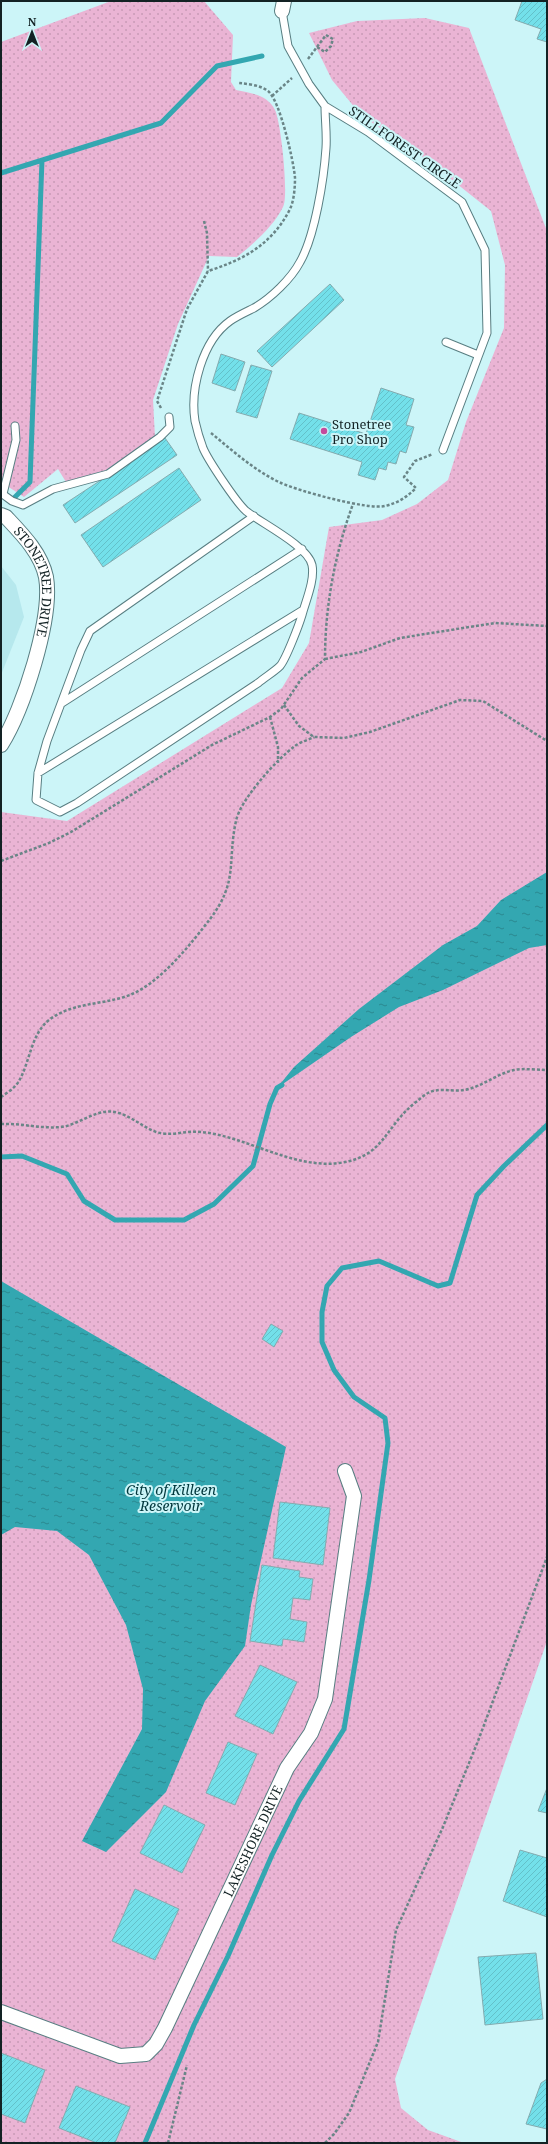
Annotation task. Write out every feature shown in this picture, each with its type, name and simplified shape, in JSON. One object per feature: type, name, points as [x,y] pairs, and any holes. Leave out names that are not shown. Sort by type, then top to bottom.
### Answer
[{"type":"street","name":"STONETREE DRIVE","points":[[1,515],[6,517],[29,542],[38,558],[46,576],[48,600],[38,650],[21,701],[1,745]]},
{"type":"street","name":"LAKESHORE DRIVE","points":[[1,2012],[120,2056],[146,2054],[156,2044],[165,2028],[287,1768],[311,1732],[325,1699],[354,1496],[345,1471]]},
{"type":"lane","name":"STILLFOREST CIRCLE","points":[[283,6],[288,46],[309,84],[325,106],[368,132],[462,202],[485,250],[486,333],[443,450]]},
{"type":"lane","points":[[254,516],[90,631],[81,650],[38,773],[36,800],[60,812],[77,803],[258,683],[281,664],[303,610],[311,583],[312,564],[302,549],[254,516],[245,510],[235,497],[204,449],[195,422],[197,386],[202,364],[210,342],[229,321],[256,307],[278,289],[301,261],[311,233],[317,207],[326,147],[325,106]]},
{"type":"lane","points":[[446,342],[478,355]]},
{"type":"lane","points":[[15,426],[16,440],[2,493],[12,501],[23,506],[53,489],[108,474],[160,437],[170,427],[170,417]]},
{"type":"lane","points":[[62,703],[302,549]]},
{"type":"lane","points":[[38,773],[303,610]]},
{"type":"path","points":[[208,271],[235,262],[253,252],[278,227],[290,210],[294,196],[295,178],[281,114],[275,101],[268,92],[253,85],[239,82]]},
{"type":"path","points":[[170,417],[166,416],[157,401],[187,309],[208,271],[207,233],[204,221]]},
{"type":"path","points":[[195,422],[250,464],[281,483],[353,504],[384,506],[405,499],[416,488],[404,477],[415,461],[443,450]]},
{"type":"path","points":[[325,659],[325,635],[340,539],[353,504]]},
{"type":"path","points":[[1,861],[49,843],[71,832],[212,746],[270,717],[284,705],[290,693],[302,678],[325,659],[361,652],[400,638],[495,623],[547,626]]},
{"type":"path","points":[[1,1097],[19,1082],[39,1032],[49,1020],[73,1009],[131,995],[154,980],[174,961],[211,918],[226,893],[231,876],[236,820],[244,802],[278,762],[295,746],[314,737],[351,737],[370,732],[460,700],[482,701],[547,741]]},
{"type":"path","points":[[284,705],[299,726],[314,737]]},
{"type":"path","points":[[270,717],[278,747],[278,762]]},
{"type":"path","points":[[1,1124],[14,1123],[61,1127],[74,1124],[106,1111],[118,1112],[156,1132],[172,1134],[200,1132],[238,1141],[270,1152],[327,1164],[361,1159],[376,1149],[409,1108],[428,1093],[445,1089],[462,1090],[481,1086],[497,1076],[515,1070],[547,1070]]},
{"type":"path","points":[[324,2143],[334,2134],[349,2113],[378,2042],[396,1930],[443,1827],[478,1741],[547,1557]]},
{"type":"path","points":[[168,2143],[187,2065]]},
{"type":"shaded area","points":[[111,1],[204,1],[233,35],[231,82],[236,90],[264,98],[275,110],[280,129],[284,159],[285,200],[279,214],[269,228],[237,257],[209,256],[178,324],[153,400],[155,437],[107,470],[66,482],[58,469],[24,497],[1,482],[1,42]]},
{"type":"shaded area","points":[[425,18],[469,28],[547,231],[547,1641],[395,2079],[401,2108],[428,2130],[464,2143],[1,2143],[1,812],[67,821],[282,688],[309,643],[329,527],[382,520],[417,504],[448,480],[466,422],[504,328],[505,265],[491,211],[432,164],[361,115],[332,80],[309,33],[357,21]]},
{"type":"shaded area","points":[[1,566],[16,585],[24,617],[1,675]]},
{"type":"water","points":[[547,872],[547,945],[529,948],[443,990],[399,1007],[351,1037],[277,1088],[294,1067],[359,1009],[443,945],[477,926],[501,900]]},
{"type":"water","name":"City of Killeen Reservoir","points":[[1,1281],[286,1447],[251,1605],[245,1646],[205,1701],[166,1792],[106,1852],[82,1841],[142,1729],[143,1689],[126,1625],[89,1555],[57,1531],[15,1527],[1,1535]]},
{"type":"building","points":[[522,1],[547,1],[547,42],[537,39],[541,29],[515,20]]},
{"type":"building","points":[[330,284],[344,300],[272,367],[257,351]]},
{"type":"building","points":[[221,354],[245,362],[235,391],[212,383]]},
{"type":"building","points":[[251,365],[272,371],[257,418],[236,412]]},
{"type":"building","name":"Stonetree Pro Shop","points":[[381,388],[414,399],[406,425],[414,427],[406,453],[400,451],[396,464],[388,462],[386,470],[379,468],[375,480],[358,475],[362,462],[290,439],[299,413],[366,434]]},
{"type":"building","points":[[165,438],[177,455],[75,523],[63,505]]},
{"type":"building","points":[[179,468],[201,500],[103,567],[81,535]]},
{"type":"building","points":[[271,1324],[283,1331],[274,1347],[262,1339]]},
{"type":"building","points":[[280,1502],[330,1508],[323,1565],[273,1558]]},
{"type":"building","points":[[262,1565],[300,1571],[299,1577],[313,1579],[310,1600],[293,1598],[290,1619],[307,1622],[304,1642],[283,1639],[282,1646],[250,1641]]},
{"type":"building","points":[[260,1665],[297,1682],[273,1734],[235,1716]]},
{"type":"building","points":[[228,1742],[257,1754],[235,1805],[206,1793]]},
{"type":"building","points":[[547,1788],[547,1813],[538,1811]]},
{"type":"building","points":[[164,1805],[205,1825],[182,1873],[140,1853]]},
{"type":"building","points":[[520,1850],[547,1858],[547,1917],[503,1901]]},
{"type":"building","points":[[135,1889],[179,1909],[155,1960],[112,1941]]},
{"type":"building","points":[[536,1953],[543,2019],[485,2025],[478,1957]]},
{"type":"building","points":[[1,2053],[45,2070],[25,2123],[1,2114]]},
{"type":"building","points":[[547,2079],[547,2129],[526,2124],[541,2083]]},
{"type":"building","points":[[76,2086],[130,2107],[115,2143],[97,2143],[59,2128]]},
{"type":"waterway","points":[[1,173],[161,123],[217,66],[262,56]]},
{"type":"waterway","points":[[14,498],[30,482],[42,160]]},
{"type":"waterway","points":[[1,1157],[22,1156],[67,1174],[84,1201],[115,1220],[184,1220],[214,1204],[253,1166],[270,1104],[277,1088],[282,1085]]},
{"type":"waterway","points":[[145,2143],[194,2025],[228,1956],[272,1855],[299,1801],[344,1729],[369,1580],[388,1443],[385,1418],[354,1397],[334,1370],[322,1342],[322,1312],[327,1286],[342,1268],[379,1261],[438,1286],[450,1283],[477,1195],[504,1166],[547,1125]]},
{"type":"place","name":"Stonetree Pro Shop","points":[[324,431]]}]
